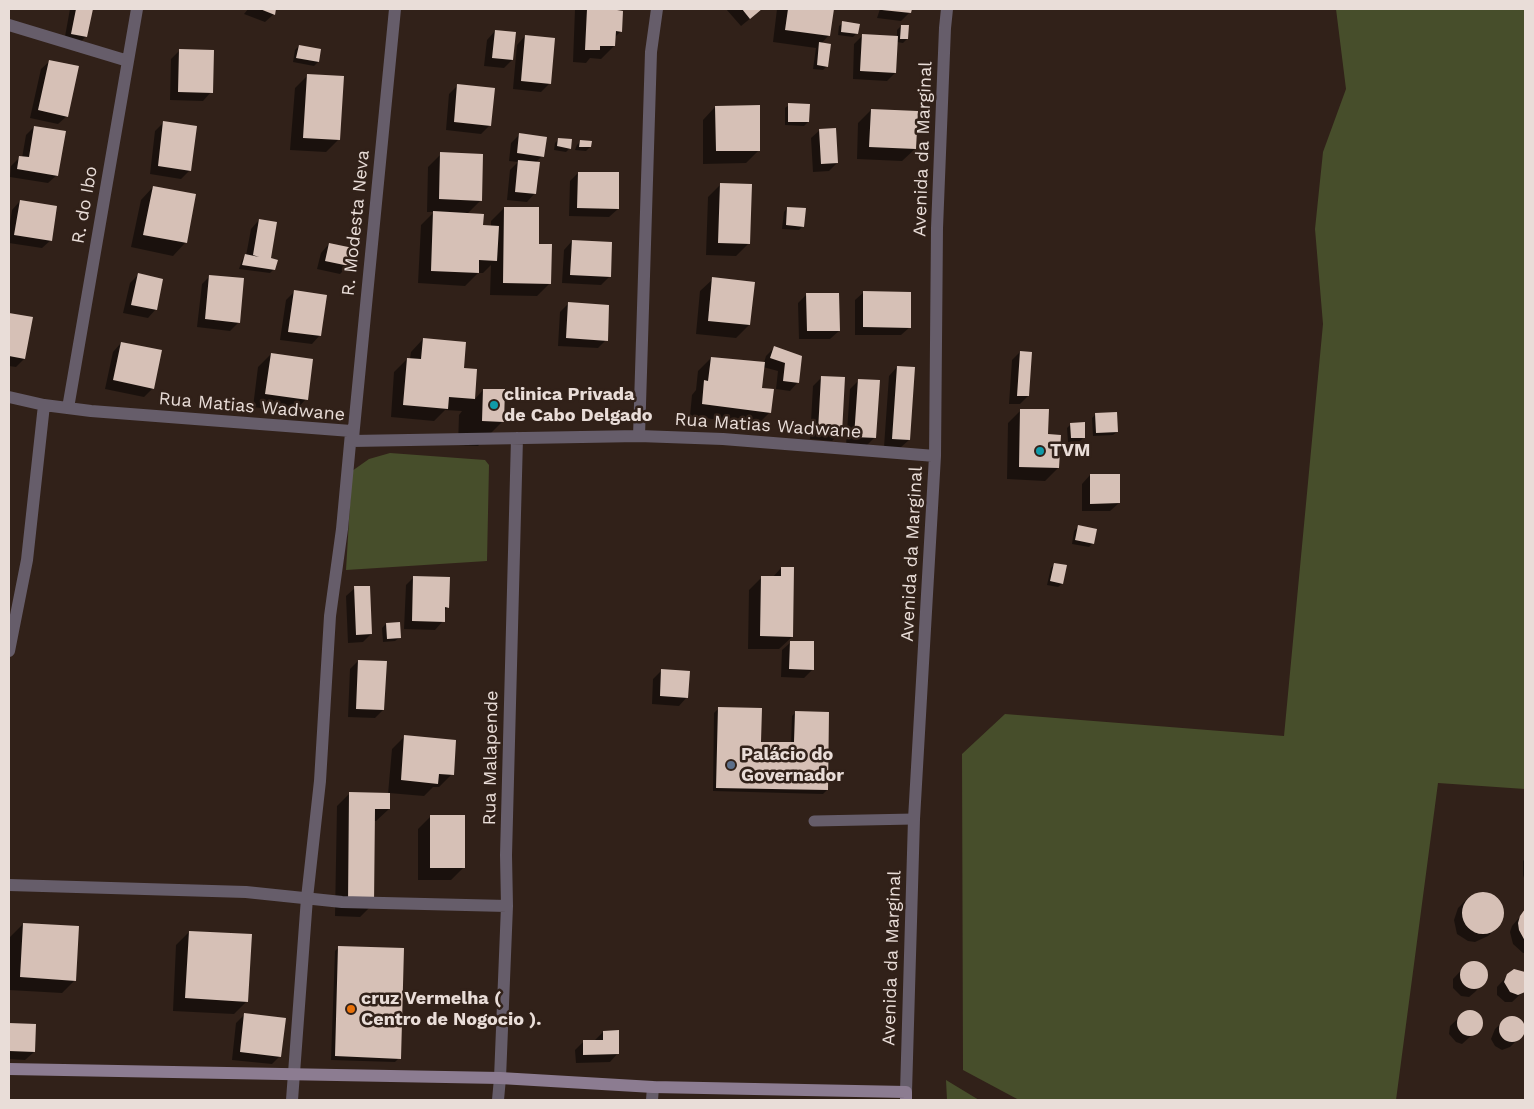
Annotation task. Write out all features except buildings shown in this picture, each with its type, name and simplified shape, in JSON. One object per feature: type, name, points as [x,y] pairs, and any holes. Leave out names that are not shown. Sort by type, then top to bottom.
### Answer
[{"type":"street","name":"R. do Ibo","points":[[68,408],[137,9]]},
{"type":"street","name":"R. Modesta Neva","points":[[292,1100],[307,898],[320,781],[330,616],[342,529],[396,9]]},
{"type":"street","points":[[639,436],[651,52],[657,9]]},
{"type":"street","name":"Avenida da Marginal","points":[[906,1096],[914,819],[936,456],[937,228],[947,9]]},
{"type":"street","points":[[9,25],[128,61]]},
{"type":"street","name":"Rua Matias Wadwane","points":[[9,397],[68,408],[352,436],[517,438],[639,436],[723,439],[936,456]]},
{"type":"street","points":[[9,651],[27,560],[44,405]]},
{"type":"street","name":"Rua Malapende","points":[[498,1100],[507,906],[506,855],[517,438]]},
{"type":"street","points":[[9,885],[246,892],[342,902],[507,906]]},
{"type":"street","points":[[9,1069],[500,1078],[653,1087],[906,1096]]},
{"type":"street","points":[[652,1100],[653,1087]]},
{"type":"lane","points":[[814,821],[914,819]]},
{"type":"green space","points":[[1336,9],[1525,9],[1525,789],[1438,783],[1396,1100],[1019,1100],[963,1070],[962,754],[1005,714],[1284,736],[1323,324],[1315,229],[1323,152],[1346,89]]},
{"type":"green space","points":[[390,453],[485,460],[489,465],[487,561],[346,570],[352,471],[369,459]]},
{"type":"green space","points":[[946,1080],[979,1100],[947,1100]]},
{"type":"place","name":"clinica Privada de Cabo Delgado","points":[[494,405]]},
{"type":"place","name":"TVM","points":[[1040,451]]},
{"type":"place","name":"Palácio do Governador","points":[[731,765]]},
{"type":"place","name":"cruz Vermelha ( Centro de Nogocio ).","points":[[351,1009]]}]
